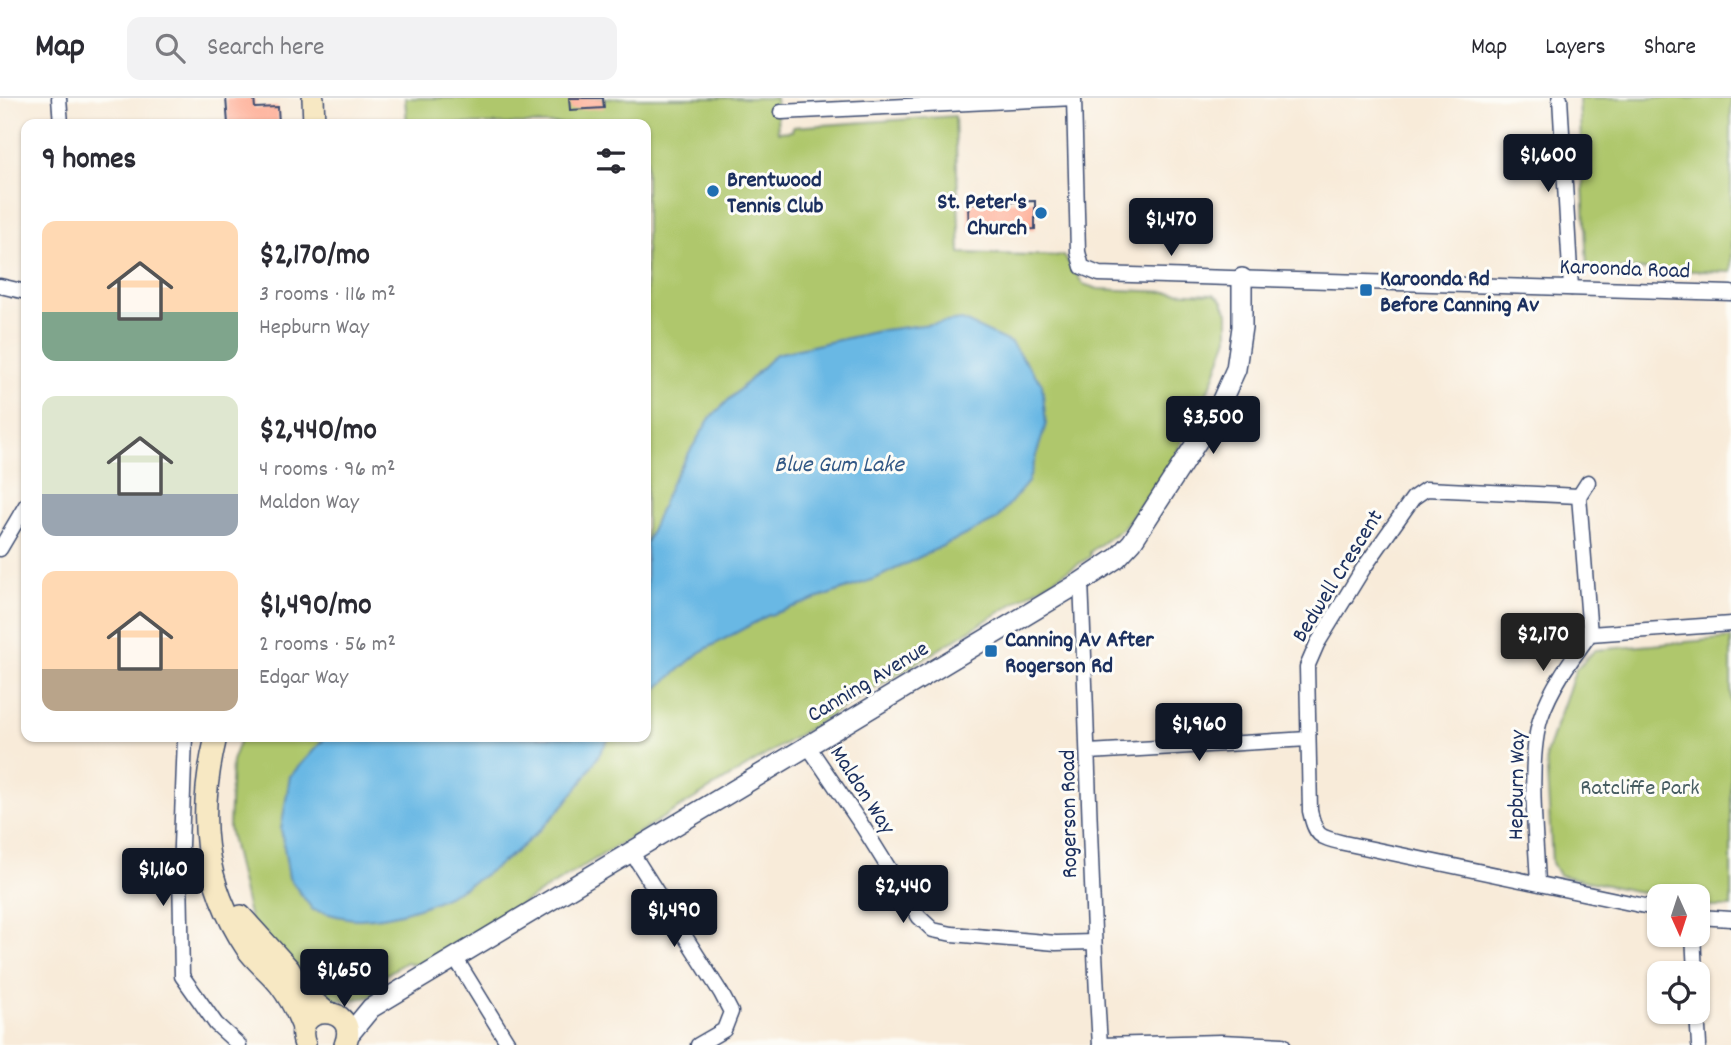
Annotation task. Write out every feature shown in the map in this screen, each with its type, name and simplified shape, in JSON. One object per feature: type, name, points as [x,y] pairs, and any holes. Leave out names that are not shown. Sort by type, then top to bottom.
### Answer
[{"type":"main road","points":[[313,98],[314,119]]},
{"type":"main road","points":[[325,98],[327,119]]},
{"type":"main road","points":[[215,742],[205,798],[208,857],[214,881],[221,903],[249,951],[296,1007],[302,1038]]},
{"type":"main road","points":[[225,742],[219,775],[218,813],[219,848],[226,884],[243,920],[289,970],[301,991],[330,1013]]},
{"type":"main road","name":"Canning Avenue","points":[[302,1038],[312,1016],[330,1013],[345,1023],[346,1043]]},
{"type":"street","points":[[59,98],[61,119]]},
{"type":"street","points":[[781,112],[866,103],[1074,98]]},
{"type":"street","name":"Karoonda Road","points":[[1074,98],[1077,252],[1082,267],[1099,274],[1731,293]]},
{"type":"street","points":[[1560,98],[1571,288]]},
{"type":"street","name":"Canning Avenue","points":[[346,1043],[372,1008],[1081,583],[1117,558],[1132,542],[1217,411],[1236,369],[1242,327],[1242,278]]},
{"type":"street","points":[[0,286],[21,291]]},
{"type":"street","points":[[1588,482],[1579,496],[1590,634],[1731,624]]},
{"type":"street","name":"Bedwell Crescent","points":[[1579,496],[1426,489],[1413,498],[1363,569],[1317,644],[1307,667],[1310,811],[1315,829],[1322,837],[1647,906]]},
{"type":"street","points":[[0,549],[21,513]]},
{"type":"street","name":"Rogerson Road","points":[[1081,583],[1089,752],[1093,942],[1100,1045]]},
{"type":"street","name":"Hepburn Way","points":[[1538,883],[1534,774],[1540,719],[1554,689],[1590,634]]},
{"type":"street","points":[[1089,752],[1308,739]]},
{"type":"street","points":[[185,742],[180,872],[182,976],[216,1024],[239,1045]]},
{"type":"street","name":"Maldon Way","points":[[808,746],[919,917],[933,930],[1056,943],[1093,942]]},
{"type":"street","points":[[632,853],[715,982],[731,1012],[724,1030],[698,1045]]},
{"type":"street","points":[[1710,918],[1731,919]]},
{"type":"street","points":[[456,959],[509,1045]]},
{"type":"street","name":"Canning Avenue","points":[[330,1013],[372,1008]]},
{"type":"street","points":[[1698,1024],[1699,1045]]},
{"type":"street","points":[[1100,1045],[1221,1042],[1283,1045]]},
{"type":"green space","points":[[405,98],[776,98],[778,132],[792,131],[793,127],[955,116],[960,253],[1064,256],[1083,284],[1098,289],[1214,294],[1222,300],[1228,313],[1228,337],[1213,380],[1170,465],[1123,528],[1090,552],[1090,557],[425,963],[419,966],[406,962],[374,982],[375,993],[369,997],[331,999],[318,990],[251,924],[229,828],[232,761],[239,742],[651,742],[651,119],[407,119]]},
{"type":"green space","points":[[1579,98],[1731,98],[1731,272],[1587,268]]},
{"type":"green space","name":"Ratcliffe Park","points":[[1731,638],[1731,907],[1710,907],[1710,884],[1647,884],[1647,893],[1559,875],[1552,863],[1546,754],[1576,669],[1595,650]]},
{"type":"water","name":"Blue Gum Lake","points":[[962,320],[1011,343],[1042,384],[1046,424],[1028,482],[996,520],[877,578],[767,616],[700,652],[651,694],[651,531],[672,481],[710,418],[776,354],[883,330]]},
{"type":"water","points":[[321,742],[607,742],[589,772],[555,815],[507,859],[480,878],[422,907],[360,919],[313,910],[289,878],[281,829],[290,776]]},
{"type":"building","points":[[226,98],[254,98],[255,108],[278,107],[279,119],[228,119]]},
{"type":"building","points":[[569,98],[603,98],[604,108],[570,110]]},
{"type":"building","points":[[1035,201],[1035,229],[969,231],[968,203]]},
{"type":"place","name":"Brentwood Tennis Club","points":[[713,191]]},
{"type":"place","name":"St. Peter's Church","points":[[1041,213]]},
{"type":"place","name":"Karoonda Rd Before Canning Av","points":[[1366,290]]},
{"type":"place","name":"Canning Av After Rogerson Rd","points":[[991,651]]}]
